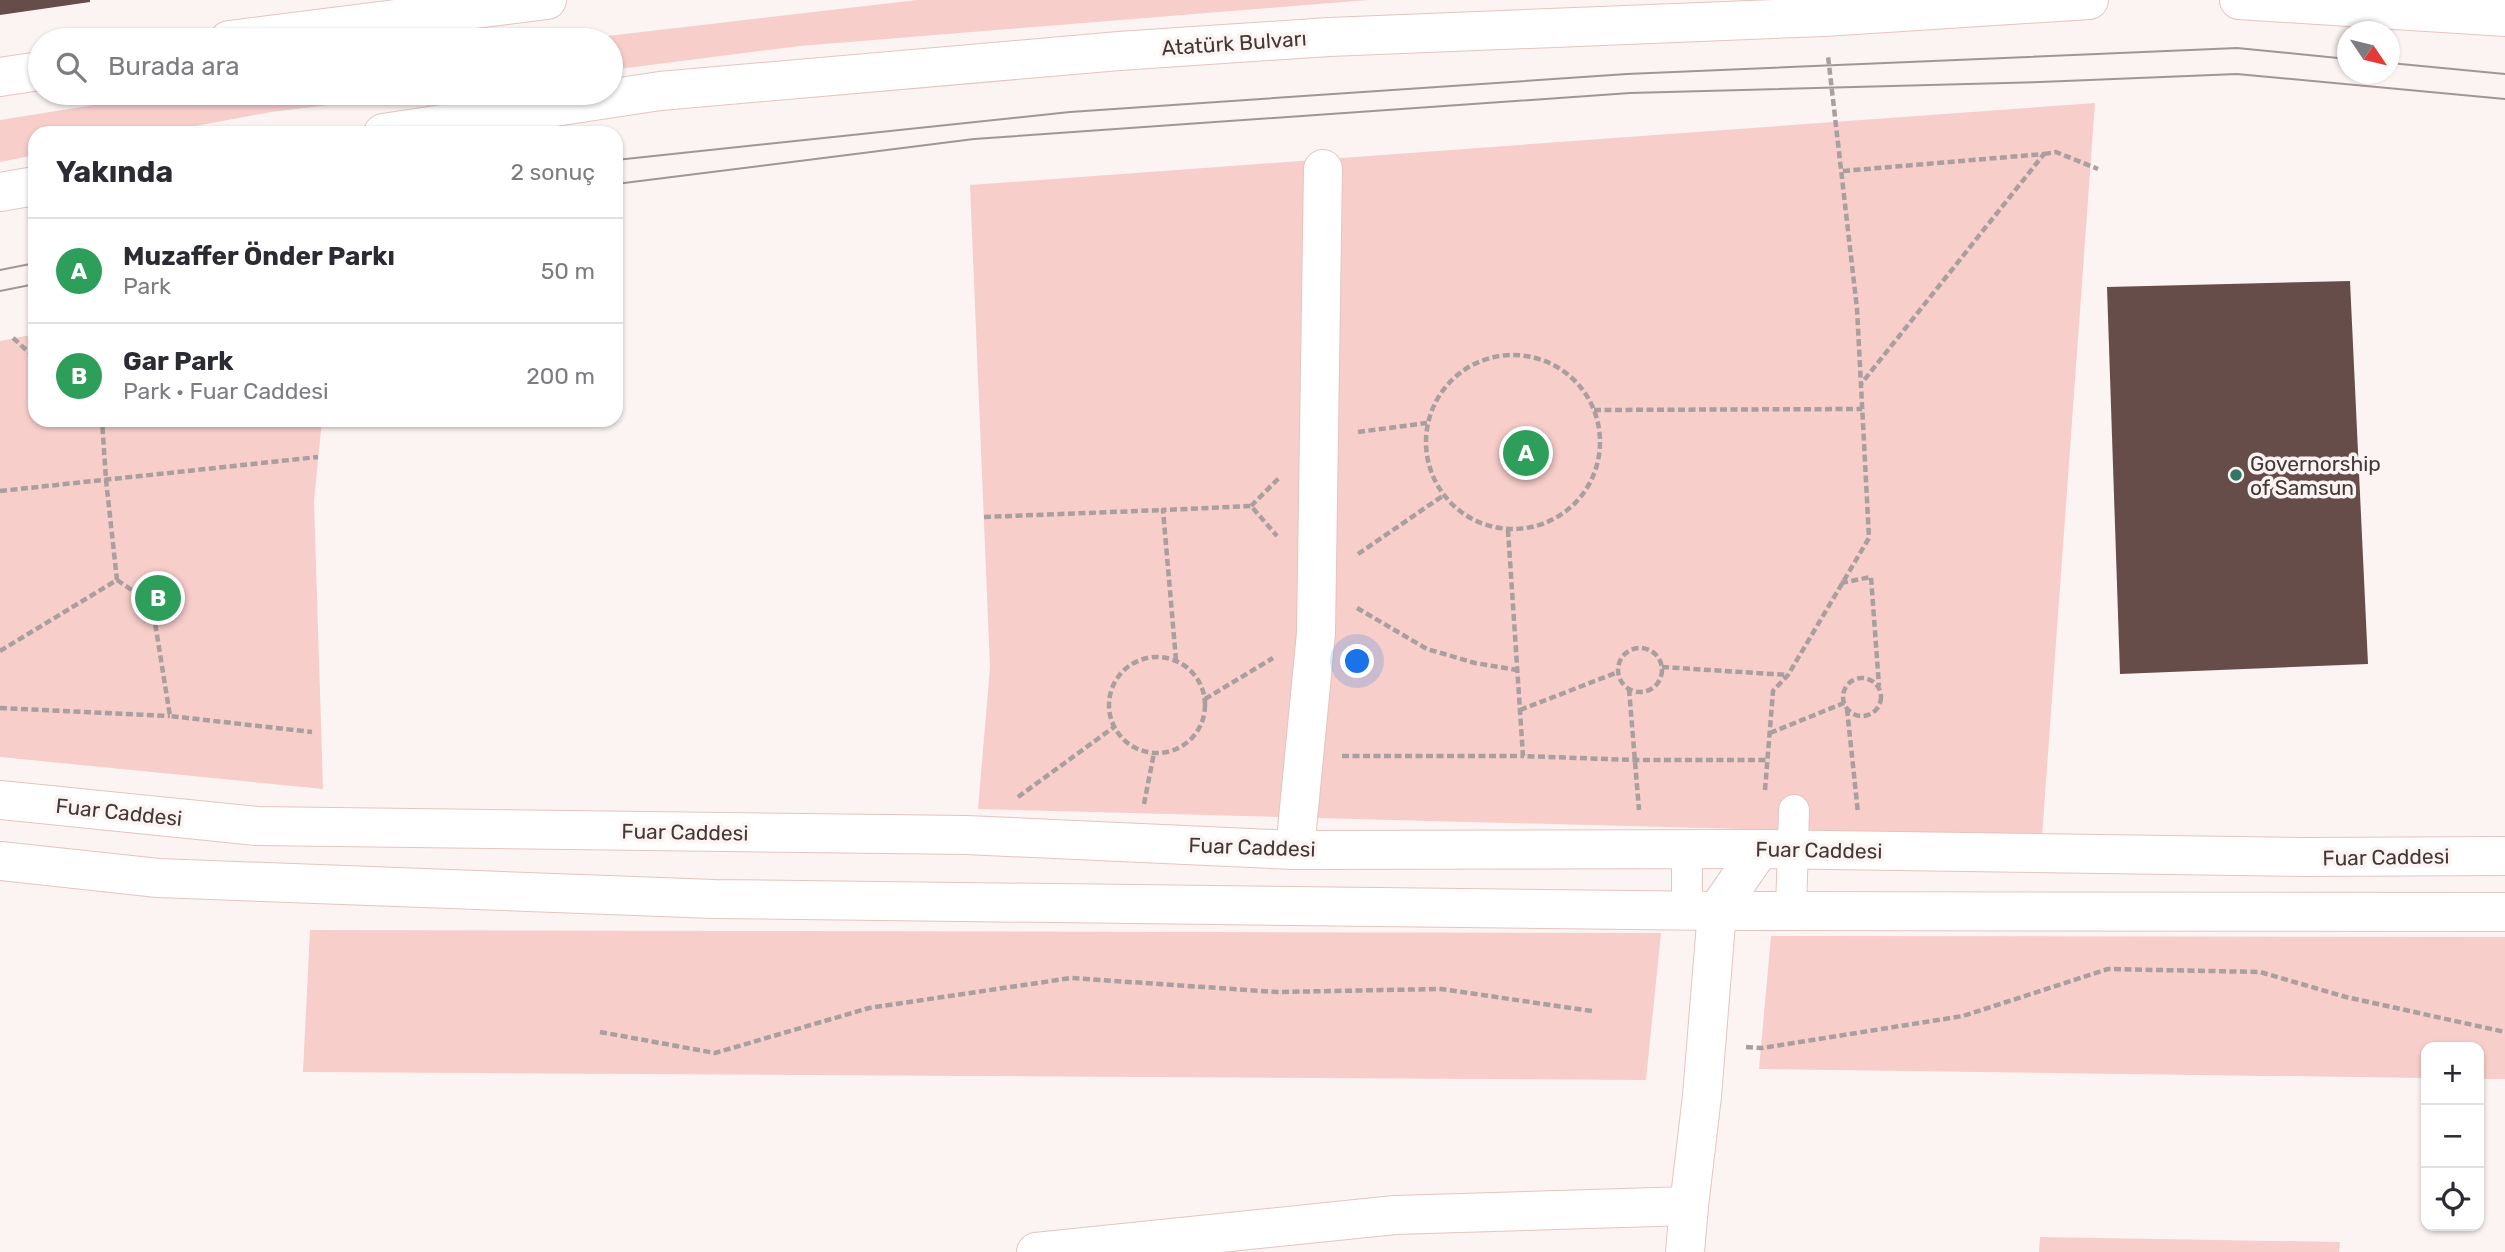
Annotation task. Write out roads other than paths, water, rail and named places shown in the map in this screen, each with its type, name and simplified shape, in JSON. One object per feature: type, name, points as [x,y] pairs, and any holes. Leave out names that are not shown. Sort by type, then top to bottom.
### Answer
[{"type":"main road","points":[[324,28],[547,0]]},
{"type":"main road","name":"Atatürk Bulvarı","points":[[623,97],[660,91],[1119,51],[1329,37],[1825,8],[2089,0]]},
{"type":"main road","points":[[2239,0],[2505,17]]},
{"type":"main road","points":[[0,77],[28,73]]},
{"type":"main road","name":"Atatürk Bulvarı","points":[[429,126],[568,105]]},
{"type":"main road","points":[[1295,850],[1316,633],[1323,169]]},
{"type":"main road","points":[[0,192],[28,187]]},
{"type":"main road","name":"Fuar Caddesi","points":[[0,800],[257,826],[966,835],[1295,850],[1777,849],[2305,858],[2505,856]]},
{"type":"main road","points":[[1702,911],[1777,849]]},
{"type":"main road","points":[[0,861],[158,878],[714,900],[1702,911],[2505,912]]},
{"type":"main road","points":[[1685,1252],[1706,1045],[1702,911]]},
{"type":"main road","points":[[1037,1252],[1203,1244],[1395,1215],[1689,1206]]},
{"type":"street","points":[[1791,911],[1777,849],[1794,810]]},
{"type":"street","points":[[1686,849],[1702,911]]},
{"type":"tram line","points":[[623,159],[1070,112],[1627,74],[2237,48],[2337,58]]},
{"type":"tram line","points":[[2400,64],[2505,74]]},
{"type":"tram line","points":[[623,183],[974,139],[1630,93],[2237,74],[2505,99]]},
{"type":"tram line","points":[[0,270],[28,264]]},
{"type":"tram line","points":[[0,291],[28,285]]},
{"type":"place","name":"Muzaffer Önder Parkı","points":[[1526,453]]},
{"type":"place","name":"Governorship of Samsun","points":[[2236,475]]},
{"type":"place","name":"Gar Park","points":[[158,598]]}]
